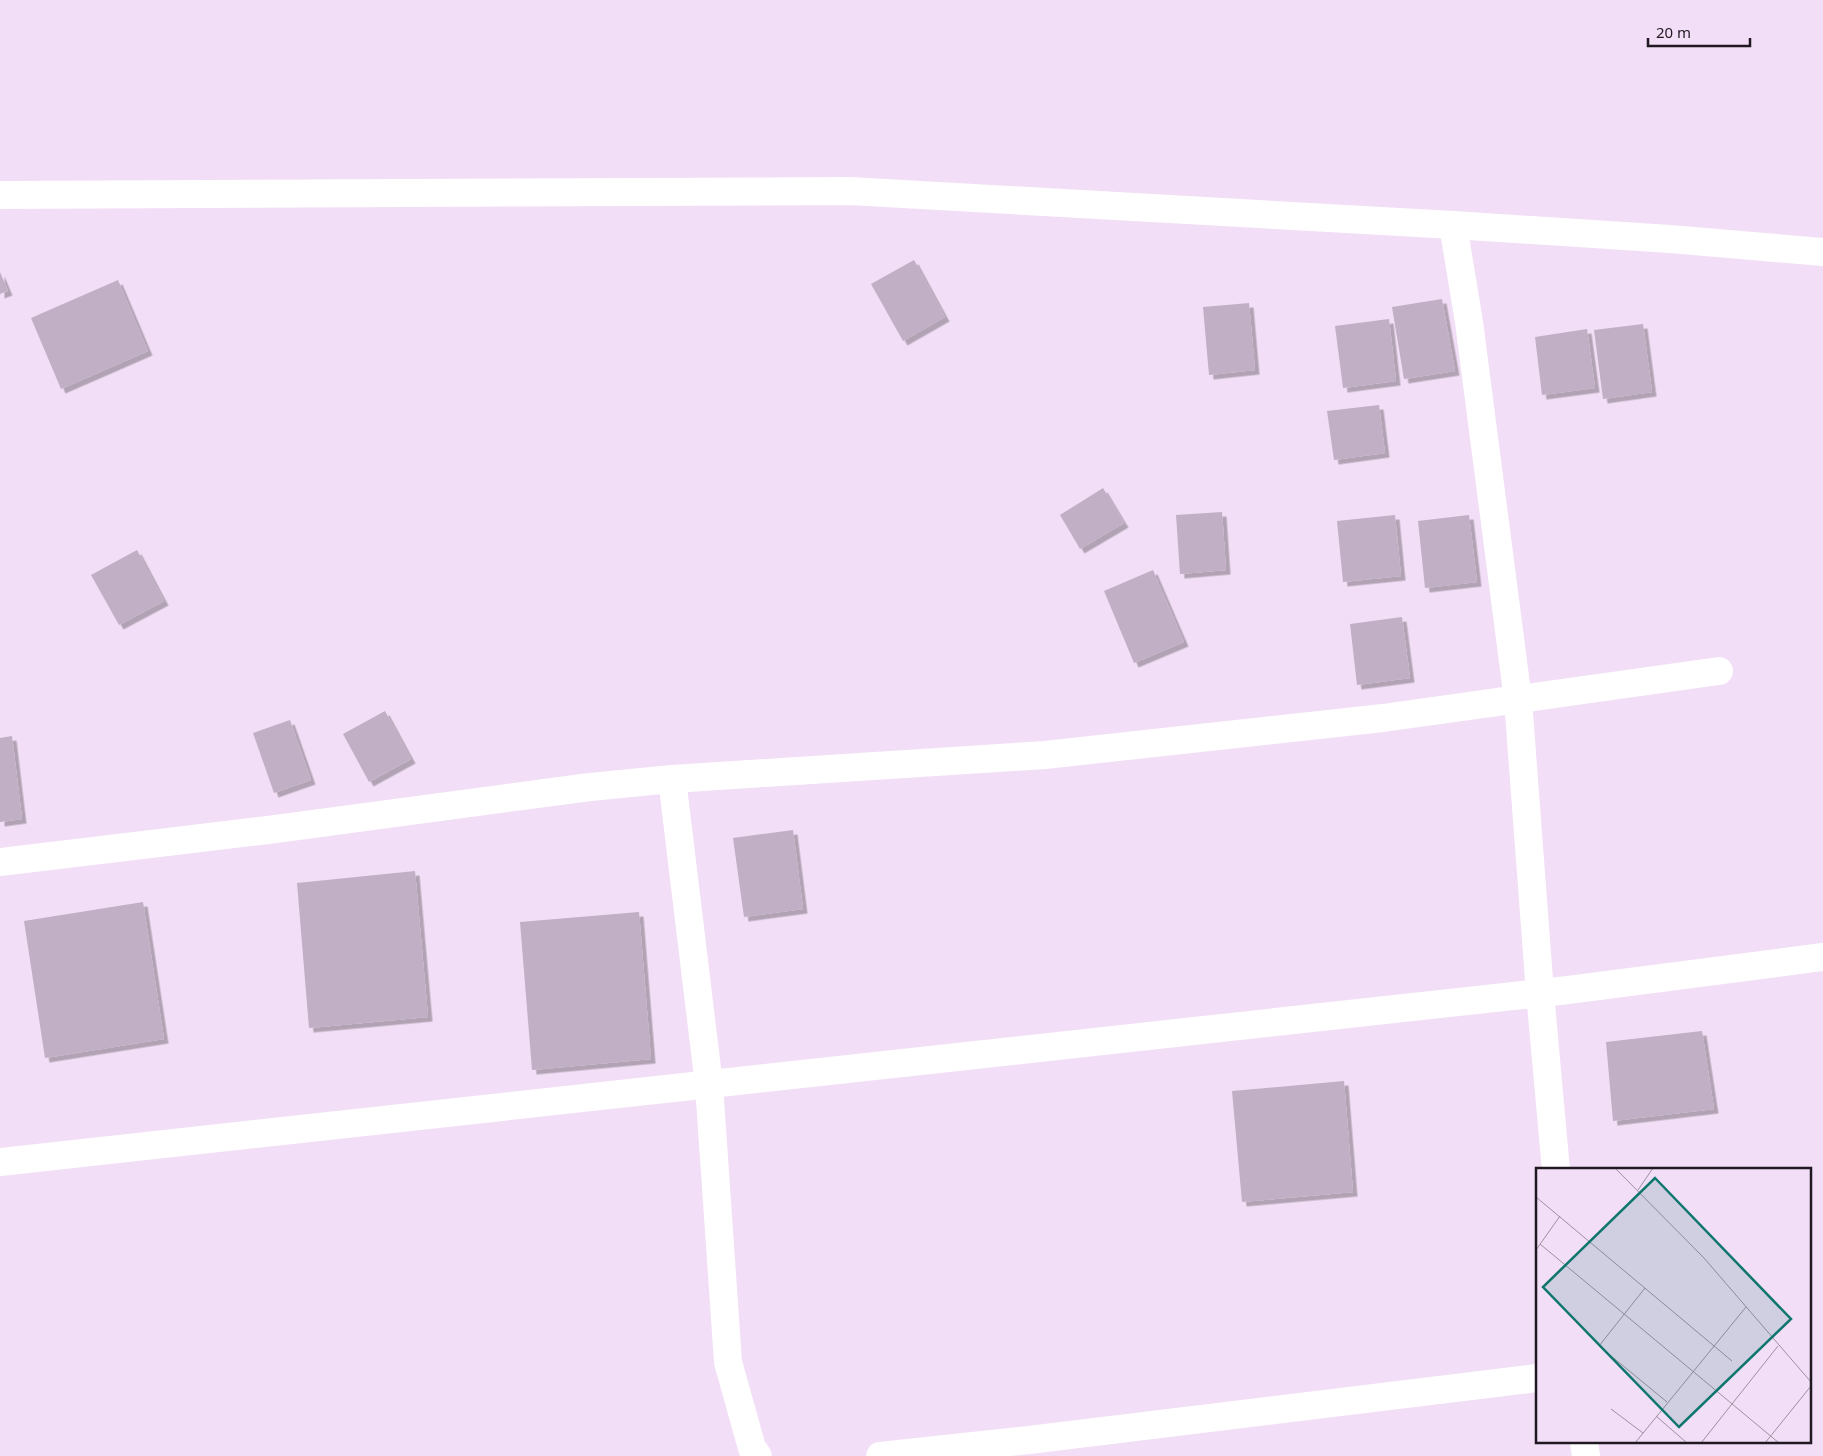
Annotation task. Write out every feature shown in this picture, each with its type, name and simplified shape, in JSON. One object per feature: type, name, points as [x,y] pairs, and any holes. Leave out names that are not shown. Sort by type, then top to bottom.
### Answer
[{"type":"street","points":[[0,195],[850,191],[1453,225],[1670,239],[1823,252]]},
{"type":"street","points":[[1453,225],[1469,322],[1518,700],[1540,993],[1556,1168]]},
{"type":"street","points":[[0,862],[672,778],[1045,755],[1383,718],[1719,671]]},
{"type":"street","points":[[672,778],[709,1085],[728,1362],[752,1448],[758,1456]]},
{"type":"street","points":[[0,1162],[1540,993],[1823,957]]},
{"type":"street","points":[[880,1456],[1028,1440],[1536,1378]]},
{"type":"building","points":[[914,260],[945,317],[903,341],[871,284]]},
{"type":"building","points":[[0,272],[8,291],[0,294]]},
{"type":"building","points":[[118,280],[148,351],[61,389],[31,318]]},
{"type":"building","points":[[1442,299],[1455,371],[1404,379],[1392,307]]},
{"type":"building","points":[[1249,303],[1255,370],[1209,375],[1203,307]]},
{"type":"building","points":[[1389,319],[1396,381],[1343,388],[1335,326]]},
{"type":"building","points":[[1643,324],[1652,392],[1603,399],[1594,330]]},
{"type":"building","points":[[1587,329],[1595,388],[1542,395],[1535,337]]},
{"type":"building","points":[[1379,405],[1385,453],[1334,460],[1327,411]]},
{"type":"building","points":[[1103,488],[1124,523],[1080,549],[1060,515]]},
{"type":"building","points":[[1222,512],[1226,570],[1180,574],[1176,515]]},
{"type":"building","points":[[1395,515],[1401,576],[1343,582],[1337,521]]},
{"type":"building","points":[[1469,515],[1477,582],[1425,588],[1418,521]]},
{"type":"building","points":[[137,550],[164,601],[119,625],[91,575]]},
{"type":"building","points":[[1153,570],[1184,642],[1134,663],[1104,591]]},
{"type":"building","points":[[1402,617],[1410,678],[1357,685],[1350,624]]},
{"type":"building","points":[[385,711],[411,759],[369,782],[343,734]]},
{"type":"building","points":[[290,720],[311,780],[274,793],[253,733]]},
{"type":"building","points":[[12,736],[22,819],[0,822],[0,738]]},
{"type":"building","points":[[793,830],[803,909],[744,917],[733,838]]},
{"type":"building","points":[[415,871],[428,1017],[309,1028],[297,883]]},
{"type":"building","points":[[143,902],[164,1039],[45,1058],[24,921]]},
{"type":"building","points":[[639,912],[651,1059],[532,1070],[520,922]]},
{"type":"building","points":[[1702,1031],[1714,1109],[1613,1121],[1606,1042]]},
{"type":"building","points":[[1344,1081],[1353,1192],[1242,1202],[1232,1091]]}]
